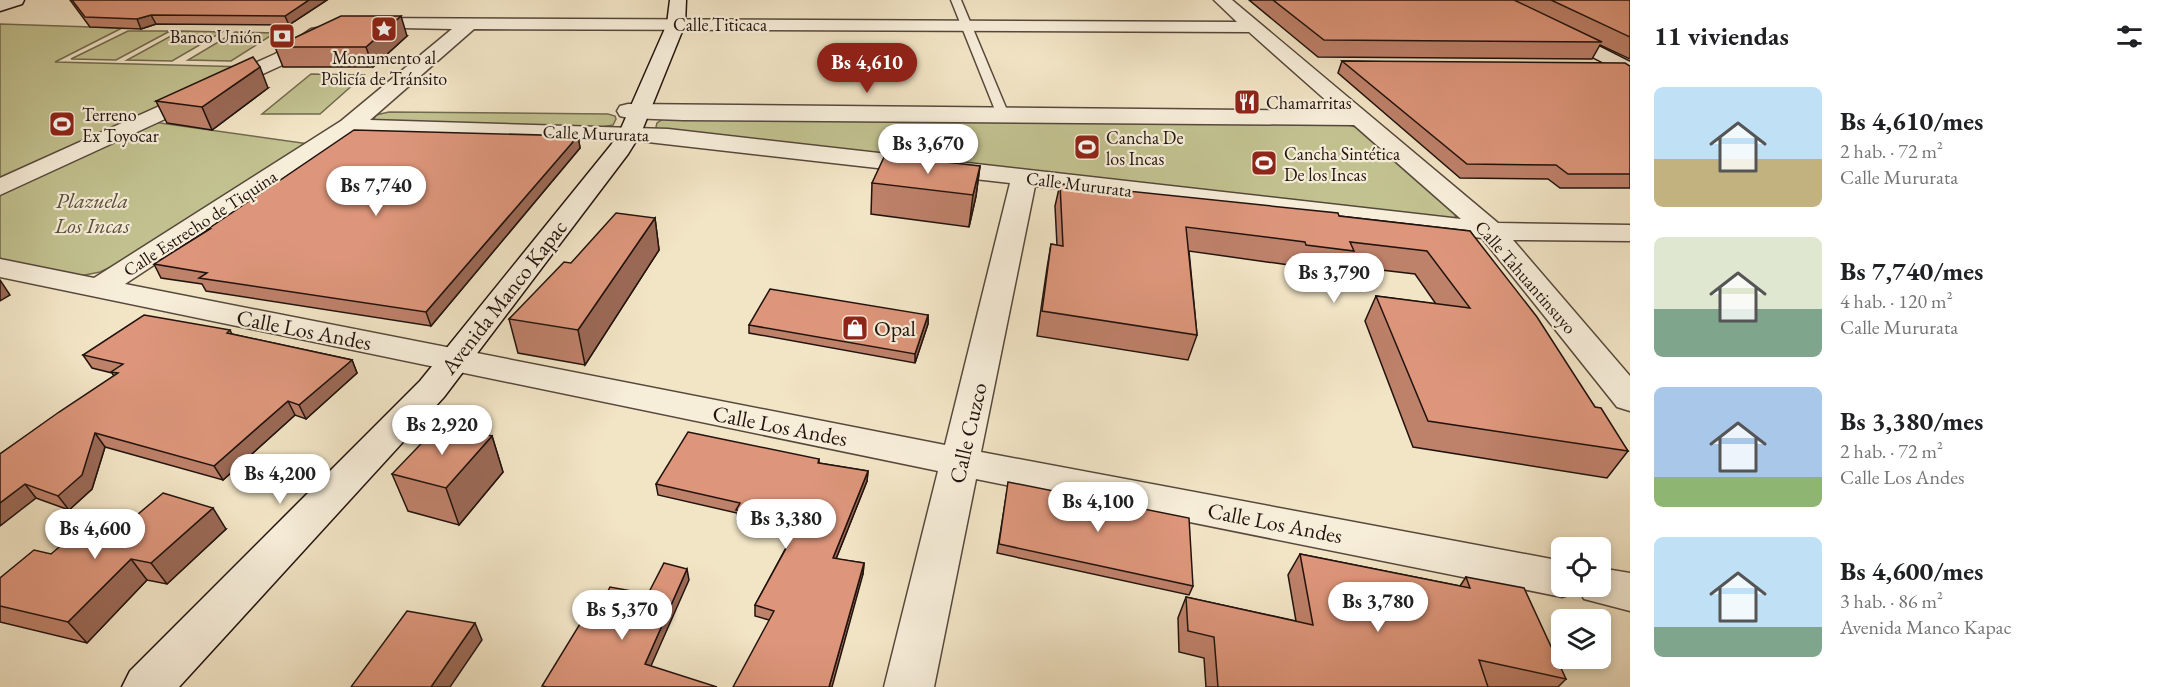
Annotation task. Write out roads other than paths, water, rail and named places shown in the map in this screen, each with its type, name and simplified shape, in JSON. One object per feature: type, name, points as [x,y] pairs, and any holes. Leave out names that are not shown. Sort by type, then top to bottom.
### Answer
[{"type":"street","points":[[0,6],[16,0]]},
{"type":"street","name":"Calle Tahuantinsuyo","points":[[1222,0],[1253,27],[1311,65],[1361,118],[1491,231],[1630,399]]},
{"type":"street","points":[[1494,0],[1628,64]]},
{"type":"street","points":[[1520,0],[1628,64]]},
{"type":"street","points":[[0,187],[282,58],[337,21],[354,6]]},
{"type":"street","name":"Calle Titicaca","points":[[337,21],[470,23],[677,12],[966,25],[1253,27]]},
{"type":"street","name":"Avenida Manco Kapac","points":[[147,687],[432,389],[455,361],[620,149],[635,122],[677,12]]},
{"type":"street","name":"Calle Estrecho de Tiquina","points":[[98,288],[349,126],[470,23]]},
{"type":"street","points":[[1578,67],[1628,64]]},
{"type":"street","points":[[372,107],[477,108]]},
{"type":"street","name":"Calle Mururata","points":[[605,110],[635,122],[683,113],[1361,118]]},
{"type":"street","name":"Calle Mururata","points":[[349,126],[635,122],[1024,178],[1491,231],[1630,233]]},
{"type":"street","name":"Calle Cuzco","points":[[909,687],[962,462],[1024,178]]},
{"type":"street","name":"Calle Los Andes","points":[[0,268],[962,462],[1551,577]]},
{"type":"street","points":[[1611,588],[1630,592]]},
{"type":"lane","points":[[956,0],[1003,115]]},
{"type":"place","name":"Monumento al Policía de Tránsito","points":[[384,29]]},
{"type":"place","name":"Banco Unión","points":[[282,36]]},
{"type":"place","name":"Chamarritas","points":[[1247,102]]},
{"type":"place","name":"Terreno Ex Toyocar","points":[[62,124]]},
{"type":"place","name":"Cancha De los Incas","points":[[1087,147]]},
{"type":"place","name":"Cancha Sintética De los Incas","points":[[1264,163]]},
{"type":"place","name":"Opal","points":[[855,328]]},
{"type":"park label","name":"Plazuela Los Incas","points":[[92,212]]}]
